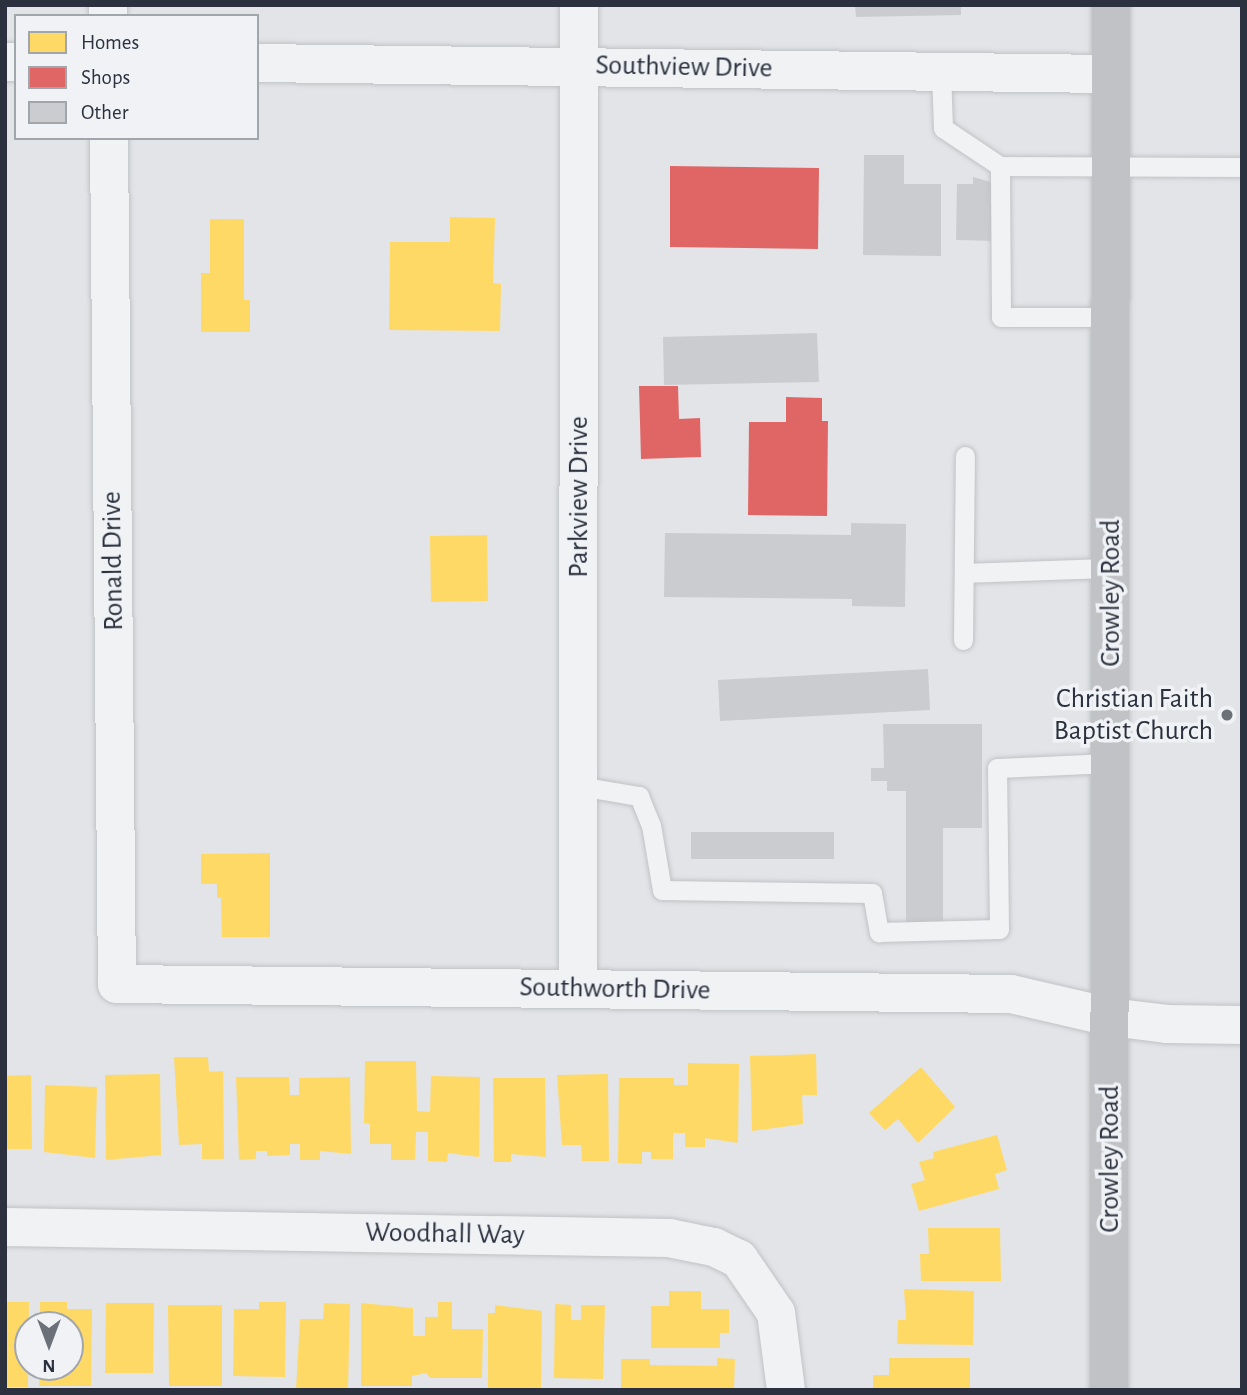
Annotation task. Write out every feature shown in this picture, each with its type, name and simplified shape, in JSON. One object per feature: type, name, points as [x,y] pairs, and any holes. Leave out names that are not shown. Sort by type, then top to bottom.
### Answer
[{"type":"main road","name":"Crowley Road","points":[[1109,1390],[1111,5]]},
{"type":"street","name":"Parkview Drive","points":[[578,989],[579,5]]},
{"type":"street","name":"Southview Drive","points":[[259,63],[1111,74]]},
{"type":"street","name":"Ronald Drive","points":[[109,140],[117,984]]},
{"type":"street","name":"Southworth Drive","points":[[117,984],[1011,994],[1110,1017],[1167,1024],[1242,1025]]},
{"type":"street","name":"Woodhall Way","points":[[5,1227],[669,1238],[713,1247],[739,1259],[776,1313],[786,1390]]},
{"type":"lane","points":[[940,71],[943,128],[1000,166],[1242,167]]},
{"type":"lane","points":[[1000,166],[1001,317],[1111,317]]},
{"type":"lane","points":[[963,640],[965,456]]},
{"type":"lane","points":[[965,573],[1111,568]]},
{"type":"lane","points":[[579,786],[639,796],[651,825],[662,890],[872,893],[879,932],[999,929],[997,768],[1111,763]]},
{"type":"building: Homes","points":[[450,217],[495,218],[493,283],[501,284],[500,331],[389,330],[390,242],[450,242]]},
{"type":"building: Homes","points":[[210,219],[244,219],[244,300],[250,300],[250,332],[201,332],[201,273],[210,273]]},
{"type":"building: Homes","points":[[487,535],[488,601],[431,602],[430,536]]},
{"type":"building: Homes","points":[[270,853],[270,937],[222,937],[221,898],[217,898],[217,884],[201,884],[201,854]]},
{"type":"building: Homes","points":[[816,1054],[817,1095],[802,1095],[803,1124],[752,1131],[750,1056]]},
{"type":"building: Homes","points":[[174,1057],[208,1057],[209,1072],[223,1071],[224,1159],[202,1159],[202,1144],[179,1145]]},
{"type":"building: Homes","points":[[365,1061],[416,1061],[417,1111],[430,1112],[431,1076],[480,1077],[479,1157],[448,1153],[447,1162],[428,1161],[428,1132],[416,1132],[415,1160],[391,1160],[391,1144],[370,1144],[370,1124],[364,1123]]},
{"type":"building: Homes","points":[[688,1063],[739,1064],[738,1143],[705,1138],[705,1147],[685,1147],[685,1133],[673,1133],[673,1159],[651,1159],[651,1152],[642,1152],[642,1164],[618,1163],[619,1078],[674,1078],[674,1085],[688,1085]]},
{"type":"building: Homes","points":[[921,1067],[955,1107],[918,1143],[898,1119],[885,1130],[869,1113]]},
{"type":"building: Homes","points":[[160,1074],[161,1155],[106,1160],[105,1075]]},
{"type":"building: Homes","points":[[608,1074],[609,1161],[582,1161],[581,1145],[562,1145],[557,1075]]},
{"type":"building: Homes","points":[[31,1075],[32,1149],[5,1149],[5,1076]]},
{"type":"building: Homes","points":[[236,1077],[289,1077],[290,1095],[299,1095],[299,1078],[350,1077],[351,1154],[320,1151],[320,1160],[300,1160],[300,1144],[290,1144],[290,1155],[267,1156],[267,1151],[256,1151],[256,1159],[239,1160]]},
{"type":"building: Homes","points":[[493,1078],[545,1078],[546,1157],[511,1154],[511,1162],[494,1162]]},
{"type":"building: Homes","points":[[45,1085],[97,1087],[95,1158],[44,1152]]},
{"type":"building: Homes","points":[[997,1135],[1007,1170],[995,1174],[999,1189],[919,1211],[911,1184],[925,1180],[919,1162],[934,1158],[933,1152]]},
{"type":"building: Homes","points":[[928,1228],[1000,1228],[1001,1281],[921,1281],[920,1254],[929,1254]]},
{"type":"building: Homes","points":[[904,1289],[974,1291],[973,1345],[897,1344],[898,1320],[906,1320]]},
{"type":"building: Homes","points":[[669,1291],[701,1291],[701,1309],[729,1309],[729,1333],[720,1333],[720,1348],[651,1348],[651,1306],[669,1306]]},
{"type":"building: Homes","points":[[5,1302],[29,1302],[29,1311],[14,1311],[14,1381],[28,1381],[28,1387],[5,1387]]},
{"type":"building: Homes","points":[[40,1302],[67,1302],[67,1309],[92,1309],[91,1386],[39,1386],[39,1381],[84,1381],[84,1311],[40,1311]]},
{"type":"building: Homes","points":[[259,1302],[286,1302],[285,1377],[233,1376],[234,1309],[259,1309]]},
{"type":"building: Homes","points":[[438,1302],[452,1302],[452,1329],[483,1329],[482,1378],[430,1378],[426,1373],[412,1376],[412,1386],[361,1386],[361,1303],[413,1308],[413,1336],[425,1336],[425,1317],[438,1317]]},
{"type":"building: Homes","points":[[106,1303],[154,1303],[153,1373],[105,1373]]},
{"type":"building: Homes","points":[[324,1303],[350,1304],[348,1390],[296,1390],[300,1319],[323,1319]]},
{"type":"building: Homes","points":[[555,1304],[571,1305],[571,1320],[581,1320],[581,1305],[605,1305],[603,1379],[554,1378]]},
{"type":"building: Homes","points":[[168,1305],[222,1305],[222,1386],[169,1386]]},
{"type":"building: Homes","points":[[495,1305],[542,1311],[541,1390],[488,1390],[488,1313],[495,1313]]},
{"type":"building: Homes","points":[[717,1358],[735,1359],[734,1390],[621,1390],[621,1359],[650,1359],[650,1365],[717,1366]]},
{"type":"building: Homes","points":[[889,1358],[970,1358],[970,1390],[873,1390],[873,1375],[889,1375]]},
{"type":"building: Shops","points":[[670,166],[819,168],[818,249],[670,247]]},
{"type":"building: Shops","points":[[639,386],[678,386],[679,419],[700,418],[701,457],[641,459]]},
{"type":"building: Shops","points":[[786,397],[822,398],[822,421],[828,421],[827,516],[748,515],[749,422],[786,422]]},
{"type":"building: Other","points":[[855,5],[961,5],[961,15],[856,17]]},
{"type":"building: Other","points":[[864,155],[904,155],[904,184],[941,184],[941,256],[863,255]]},
{"type":"building: Other","points":[[973,177],[998,184],[997,241],[956,240],[957,184],[973,184]]},
{"type":"building: Other","points":[[817,333],[819,382],[664,385],[663,337]]},
{"type":"building: Other","points":[[851,523],[906,524],[905,607],[852,606],[852,599],[664,597],[665,533],[851,535]]},
{"type":"building: Other","points":[[928,669],[930,710],[720,721],[718,680]]},
{"type":"building: Other","points":[[883,724],[982,724],[982,828],[943,828],[943,927],[906,927],[906,791],[887,791],[887,781],[871,781],[871,768],[884,768]]},
{"type":"building: Other","points":[[691,832],[834,832],[834,859],[691,859]]},
{"type":"place","name":"Christian Faith Baptist Church","points":[[1227,715]]}]
